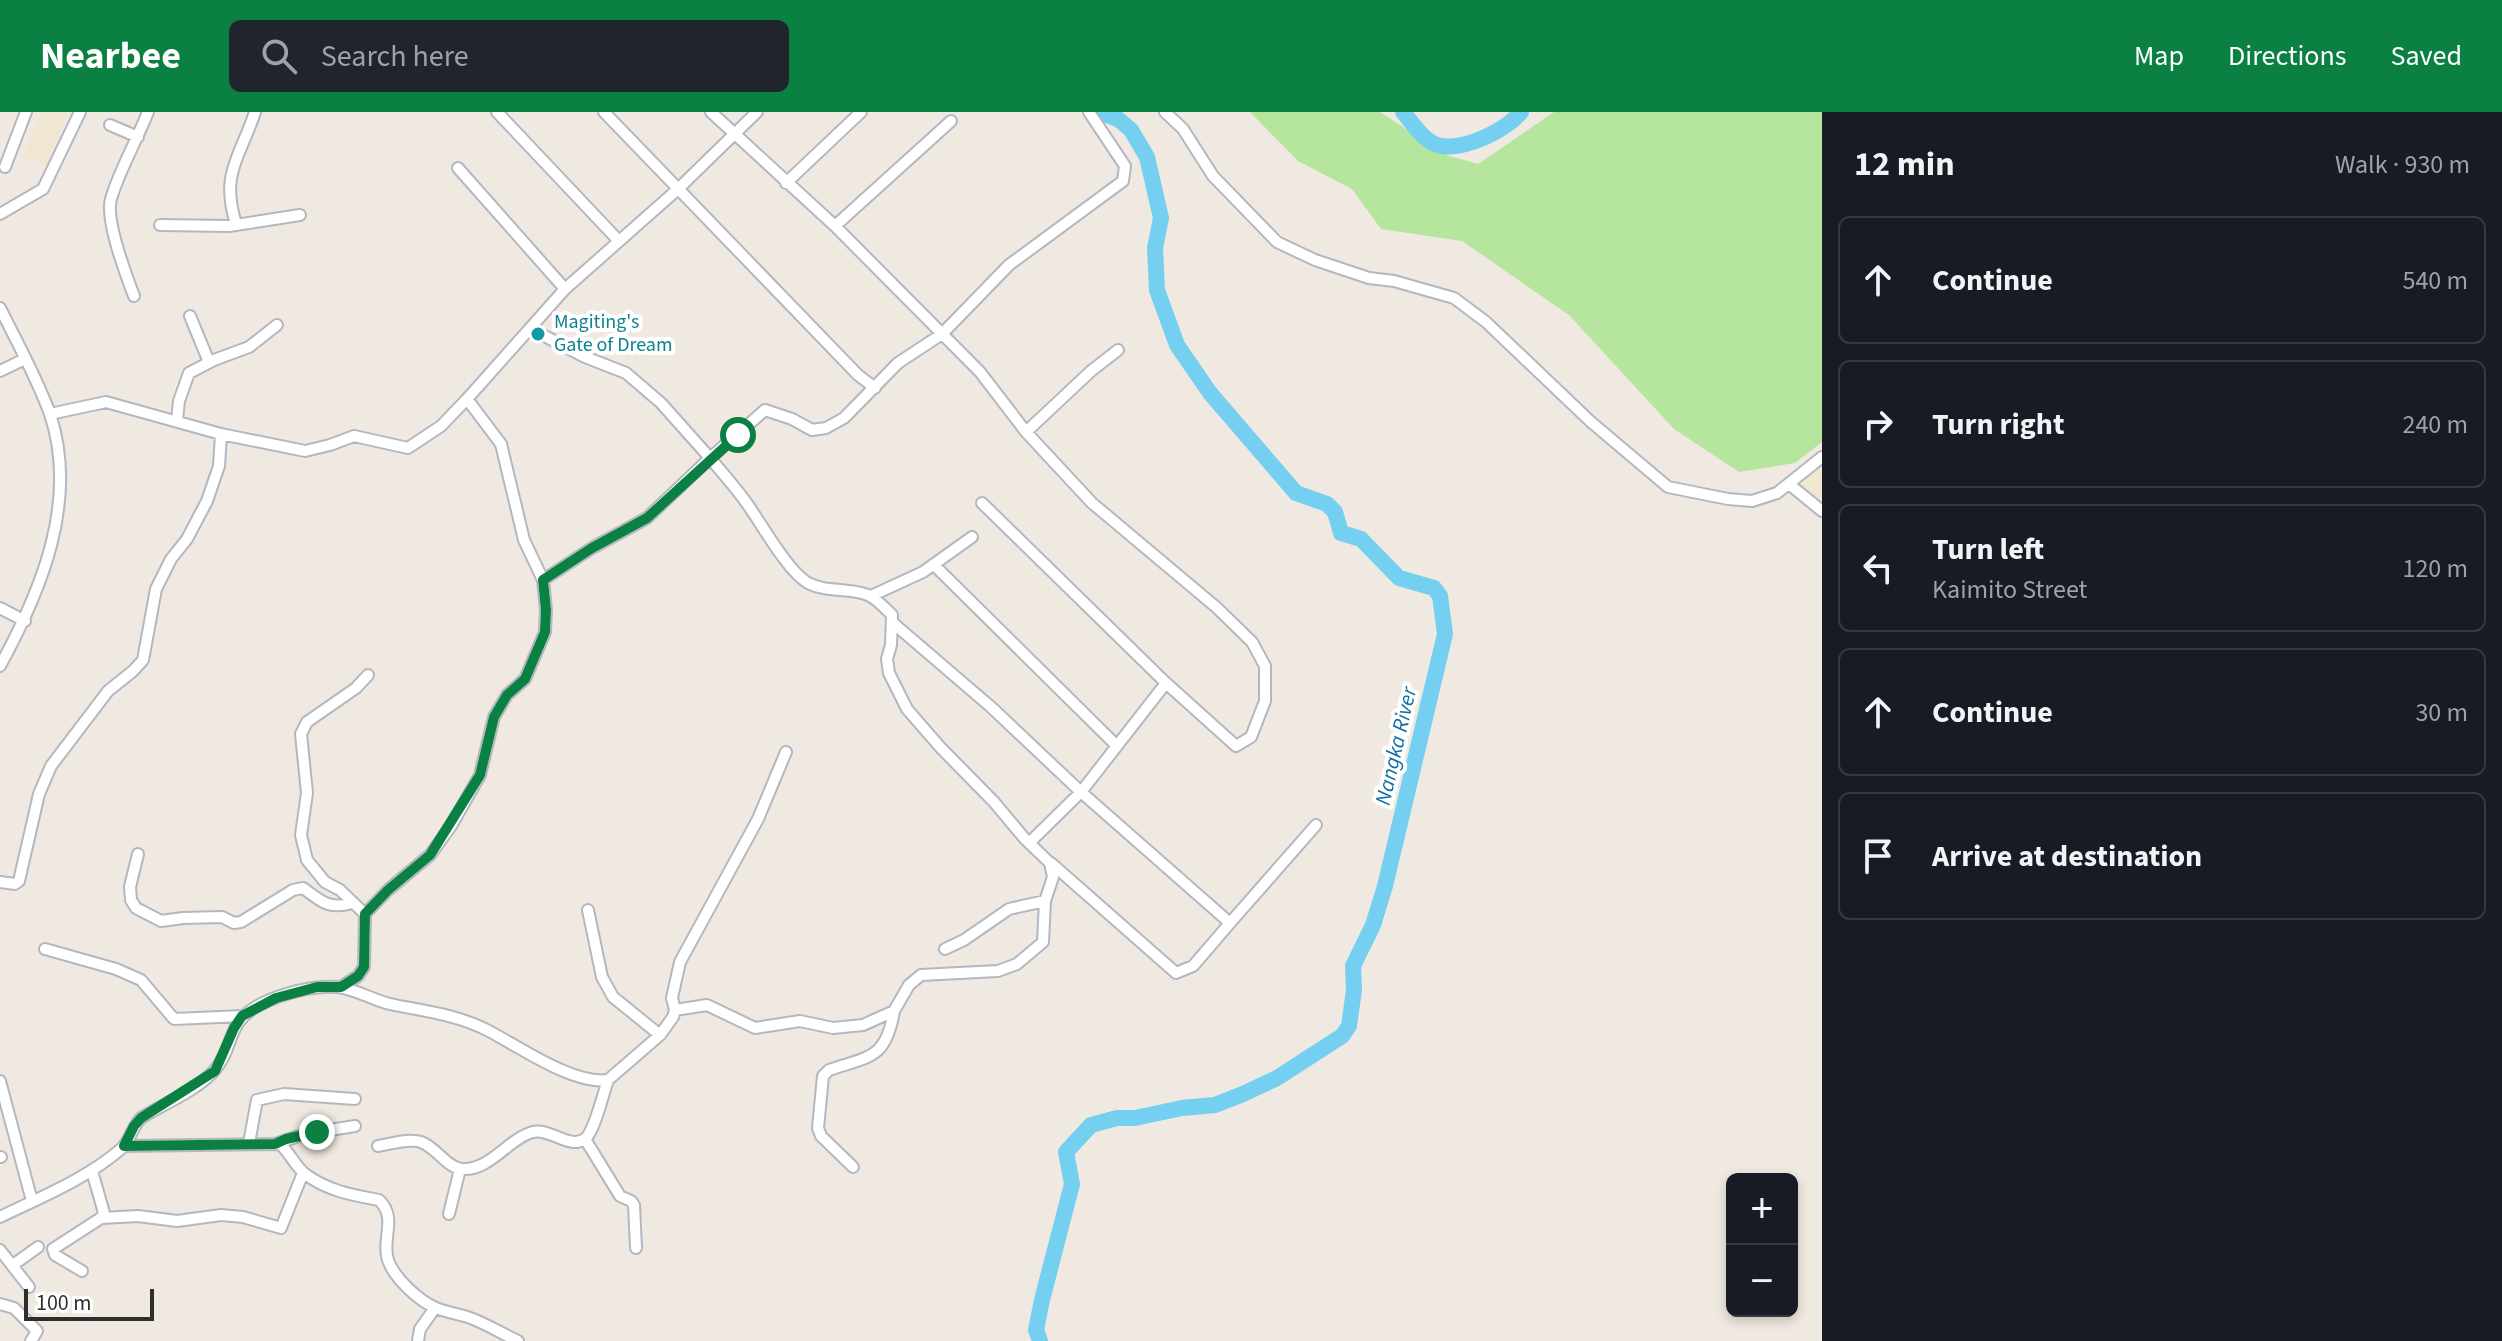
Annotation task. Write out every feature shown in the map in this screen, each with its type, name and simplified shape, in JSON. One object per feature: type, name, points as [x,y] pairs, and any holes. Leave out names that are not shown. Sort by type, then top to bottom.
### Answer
[{"type":"street","points":[[5,167],[26,112]]},
{"type":"street","points":[[1,214],[43,189],[80,112]]},
{"type":"street","points":[[134,296],[124,269],[110,201],[148,112]]},
{"type":"street","points":[[236,224],[229,199],[230,173],[255,112]]},
{"type":"street","points":[[497,112],[618,240]]},
{"type":"street","points":[[604,112],[858,375],[875,388]]},
{"type":"street","points":[[711,112],[835,226],[980,372],[1026,432],[1092,503],[1216,607],[1252,642],[1265,666],[1265,701],[1251,737],[1236,746],[1166,683],[982,503]]},
{"type":"street","points":[[50,414],[106,402],[221,434],[305,451],[354,436],[408,448],[441,426],[565,289],[678,189],[757,112]]},
{"type":"street","points":[[786,183],[861,112]]},
{"type":"street","points":[[1165,112],[1183,129],[1213,176],[1277,242],[1315,260],[1369,278],[1394,281],[1454,298],[1486,322],[1591,422],[1668,487],[1752,501],[1777,493],[1822,457]]},
{"type":"street","points":[[543,580],[647,518],[765,410],[812,430],[826,428],[844,418],[898,363],[942,334],[1009,265],[1123,181],[1125,166],[1091,115]]},
{"type":"street","points":[[835,226],[951,121]]},
{"type":"street","points":[[110,125],[138,137]]},
{"type":"street","points":[[458,168],[565,289]]},
{"type":"street","points":[[160,225],[203,227],[300,215]]},
{"type":"street","points":[[0,308],[50,414],[59,457],[58,502],[50,557],[25,621],[0,666]]},
{"type":"street","points":[[190,316],[209,362]]},
{"type":"street","points":[[177,420],[179,401],[189,373],[249,347],[277,325]]},
{"type":"street","points":[[531,329],[585,357],[626,373],[661,403],[728,479],[753,511],[762,529],[806,582],[820,588],[871,596],[892,615],[887,659],[889,673],[907,709],[1029,843],[1176,973],[1193,966],[1316,825]]},
{"type":"street","points":[[1026,432],[1118,350]]},
{"type":"street","points":[[0,371],[25,359]]},
{"type":"street","points":[[341,987],[358,976],[364,967],[365,914],[430,855],[480,775],[494,717],[507,695],[525,679],[545,632],[543,580],[524,540],[501,444],[467,399]]},
{"type":"street","points":[[0,882],[15,884],[19,881],[39,794],[51,766],[108,691],[143,660],[156,589],[207,501],[219,466],[221,434]]},
{"type":"street","points":[[1789,484],[1822,511]]},
{"type":"street","points":[[871,596],[907,581],[972,537]]},
{"type":"street","points":[[934,565],[1117,746]]},
{"type":"street","points":[[0,608],[25,621]]},
{"type":"street","points":[[893,623],[991,707],[1081,792],[1230,923]]},
{"type":"street","points":[[365,914],[340,890],[325,882],[307,860],[301,835],[307,793],[301,734],[307,722],[356,688],[368,675]]},
{"type":"street","points":[[1029,843],[1081,792],[1166,683]]},
{"type":"street","points":[[460,1169],[482,1163],[531,1132],[549,1133],[573,1143],[589,1135],[608,1080],[660,1035],[673,1017],[672,998],[680,962],[758,819],[786,752]]},
{"type":"street","points":[[138,854],[130,887],[131,900],[136,908],[161,921],[222,917],[234,923],[241,922],[293,890],[303,888],[329,907],[352,903]]},
{"type":"street","points":[[853,1167],[821,1136],[818,1128],[823,1076],[829,1070],[876,1054],[890,1036],[894,1011],[909,985],[921,975],[998,971],[1017,964],[1043,942],[1045,901],[1053,877],[1050,863]]},
{"type":"street","points":[[945,949],[964,940],[1009,909],[1045,901]]},
{"type":"street","points":[[588,910],[602,977],[607,987],[613,997],[660,1035]]},
{"type":"street","points":[[45,949],[116,969],[141,980],[174,1019],[242,1016]]},
{"type":"street","points":[[0,1217],[92,1171],[124,1146],[141,1118],[215,1071],[242,1016],[262,1004],[317,987],[341,987],[392,1005],[424,1008],[450,1015],[481,1027],[555,1067],[589,1078],[608,1080]]},
{"type":"street","points":[[675,1010],[707,1005],[755,1028],[800,1021],[833,1028],[863,1025],[894,1011]]},
{"type":"street","points":[[0,1081],[32,1201]]},
{"type":"street","points":[[249,1143],[257,1100],[284,1094],[355,1099]]},
{"type":"street","points":[[275,1144],[305,1134],[355,1126]]},
{"type":"street","points":[[585,1139],[620,1196],[634,1205],[636,1248]]},
{"type":"street","points":[[378,1146],[406,1141],[422,1142],[460,1169]]},
{"type":"street","points":[[124,1146],[280,1144],[303,1173],[326,1188],[379,1200],[383,1204],[389,1215],[388,1262],[417,1295],[435,1308],[472,1318],[518,1341]]},
{"type":"street","points":[[449,1214],[460,1169]]},
{"type":"street","points":[[82,1271],[55,1255],[53,1249],[104,1213],[92,1171]]},
{"type":"street","points":[[101,1218],[138,1216],[177,1221],[221,1215],[243,1217],[281,1228],[303,1173]]},
{"type":"street","points":[[13,1265],[38,1247]]},
{"type":"street","points":[[0,1250],[29,1287]]},
{"type":"street","points":[[0,1304],[14,1308],[37,1331],[31,1341]]},
{"type":"street","points":[[417,1341],[420,1329],[435,1308]]},
{"type":"shaded area","points":[[41,112],[68,112],[46,165],[23,157]]},
{"type":"shaded area","points":[[1822,460],[1822,505],[1793,483]]},
{"type":"green space","points":[[1250,112],[1380,112],[1446,155],[1478,164],[1554,112],[1822,112],[1822,442],[1795,463],[1739,472],[1674,429],[1569,315],[1462,241],[1381,229],[1352,189],[1298,161]]},
{"type":"waterway","name":"Nangka River","points":[[1040,1341],[1036,1330],[1042,1300],[1072,1184],[1066,1152],[1091,1125],[1117,1118],[1215,1105],[1277,1078],[1342,1036],[1349,1026],[1354,990],[1353,966],[1373,925],[1385,886],[1445,634],[1440,596],[1434,588],[1399,578],[1361,539],[1341,533],[1335,512],[1327,504],[1296,493],[1210,393],[1177,345],[1157,290],[1155,248],[1161,218],[1147,157],[1131,130],[1118,119],[1098,112]]},
{"type":"waterway","name":"Nangka River","points":[[1403,112],[1430,141],[1441,146],[1462,145],[1485,137],[1521,112]]},
{"type":"place","name":"Magiting's Gate of Dream","points":[[538,334]]},
{"type":"route","points":[[317,1132],[275,1144],[124,1146],[141,1118],[215,1071],[242,1016],[276,998],[317,987],[341,987],[358,976],[364,967],[365,914],[430,855],[451,826],[480,775],[494,717],[507,695],[525,679],[545,632],[543,580],[647,518],[738,435]]}]
